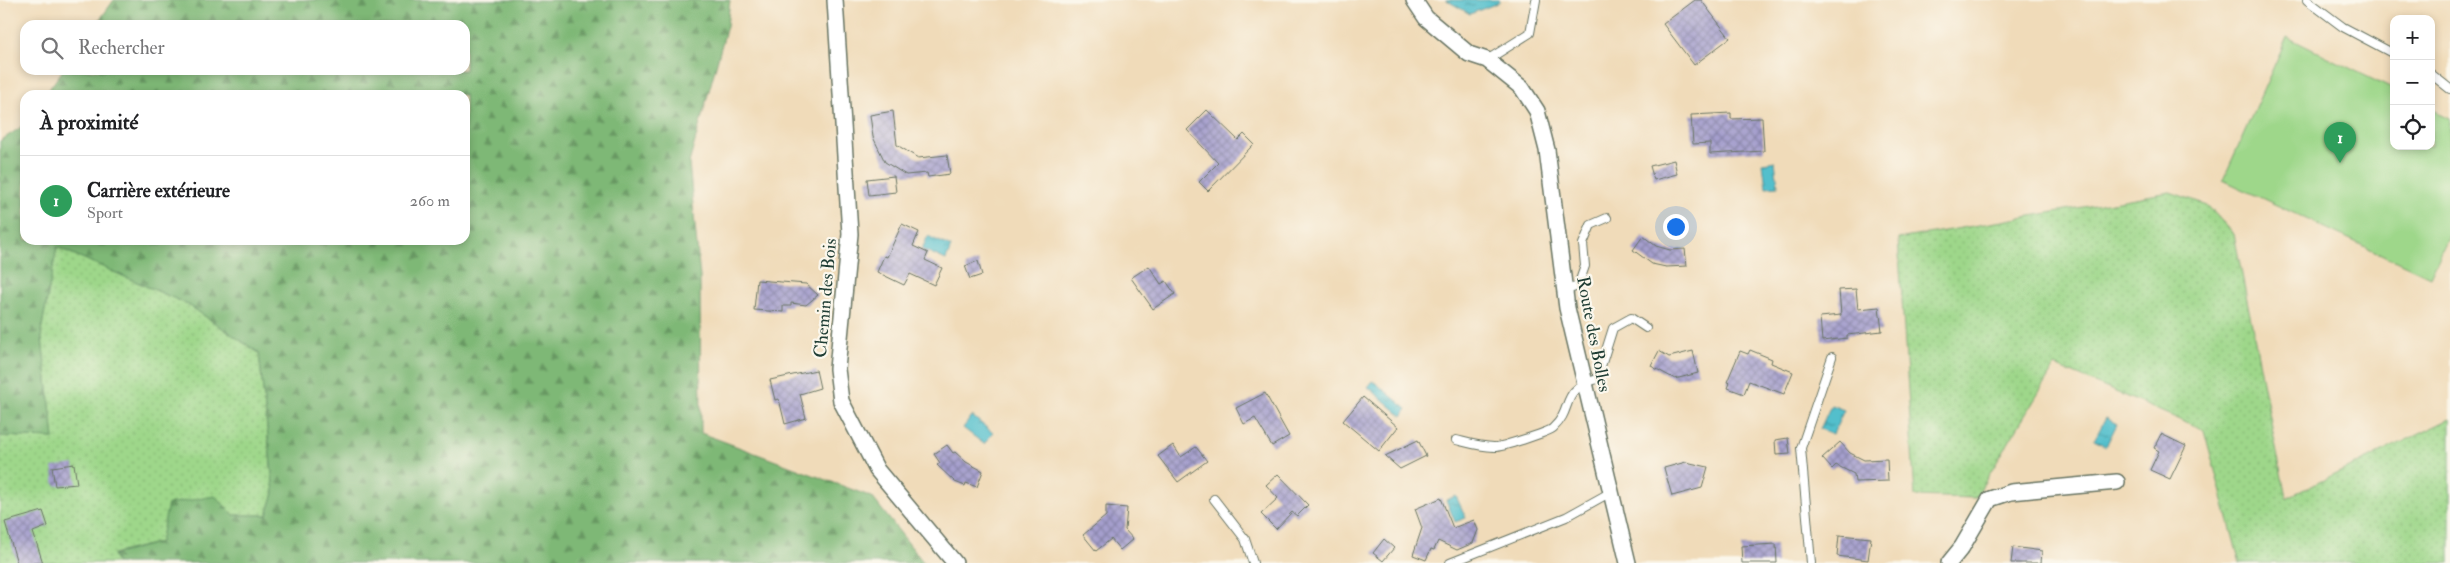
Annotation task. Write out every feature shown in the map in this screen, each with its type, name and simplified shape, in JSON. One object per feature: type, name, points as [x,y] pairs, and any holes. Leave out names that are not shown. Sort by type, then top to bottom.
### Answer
[{"type":"street","name":"Chemin des Bois","points":[[835,0],[850,234],[837,369],[841,401],[877,470],[954,563]]},
{"type":"street","name":"Route des Bolles","points":[[1414,0],[1426,18],[1469,54],[1488,60],[1522,88],[1537,111],[1547,150],[1564,291],[1583,383],[1628,563]]},
{"type":"street","points":[[1949,563],[1962,547],[1990,499],[2012,492],[2117,482]]},
{"type":"lane","points":[[1488,60],[1530,33],[1536,0]]},
{"type":"lane","points":[[2307,0],[2343,26],[2390,52]]},
{"type":"lane","points":[[2435,77],[2450,89]]},
{"type":"lane","points":[[1564,291],[1578,286],[1585,266],[1583,244],[1591,225],[1607,218]]},
{"type":"lane","points":[[1456,440],[1496,448],[1552,429],[1562,414],[1571,394],[1583,383],[1597,379],[1613,328],[1631,318],[1646,328]]},
{"type":"lane","points":[[1810,563],[1801,448],[1832,357]]},
{"type":"lane","points":[[1450,563],[1566,517],[1611,492]]},
{"type":"lane","points":[[1214,498],[1245,539],[1253,563]]},
{"type":"green space","points":[[114,0],[730,0],[727,26],[689,163],[700,277],[701,433],[872,497],[924,563],[117,563],[113,555],[160,542],[168,504],[215,496],[234,515],[267,515],[274,493],[259,353],[187,304],[57,247],[41,331],[54,438],[0,436],[0,141],[20,128],[20,245],[470,245],[470,90],[49,90],[59,75],[470,75],[470,20],[100,20]]},
{"type":"green space","points":[[2287,37],[2390,88],[2390,150],[2435,150],[2435,111],[2450,118],[2450,234],[2430,277],[2223,180]]},
{"type":"green space","points":[[2170,192],[2207,205],[2234,234],[2286,498],[2450,419],[2450,563],[2240,563],[2204,430],[2055,366],[1975,498],[1915,496],[1898,239]]},
{"type":"green space","points":[[57,247],[187,304],[259,353],[274,493],[267,515],[234,515],[160,542],[113,554],[117,563],[0,563],[0,436],[54,438],[41,331]]},
{"type":"water","points":[[1446,0],[1499,0],[1500,2],[1470,14]]},
{"type":"water","points":[[1775,161],[1778,186],[1766,187],[1763,163]]},
{"type":"water","points":[[928,236],[951,247],[946,260],[922,249]]},
{"type":"water","points":[[1373,381],[1407,409],[1402,416],[1368,387]]},
{"type":"water","points":[[1831,405],[1844,410],[1833,434],[1820,429]]},
{"type":"water","points":[[972,416],[993,433],[984,444],[963,428]]},
{"type":"water","points":[[2106,418],[2117,424],[2106,446],[2094,440]]},
{"type":"water","points":[[1456,496],[1466,518],[1455,522],[1446,500]]},
{"type":"building","points":[[1695,0],[1701,0],[1730,38],[1694,65],[1663,24]]},
{"type":"building","points":[[1207,110],[1238,140],[1244,134],[1254,144],[1208,191],[1199,182],[1218,163],[1187,130]]},
{"type":"building","points":[[893,111],[897,145],[918,158],[947,155],[950,174],[928,177],[927,173],[906,175],[885,162],[873,137],[870,115]]},
{"type":"building","points":[[1731,113],[1731,119],[1762,118],[1764,151],[1710,154],[1710,143],[1693,144],[1691,115]]},
{"type":"building","points":[[1674,160],[1677,174],[1654,180],[1650,166]]},
{"type":"building","points":[[894,176],[896,192],[869,195],[867,179]]},
{"type":"building","points":[[902,224],[919,232],[913,246],[928,253],[925,260],[942,268],[934,285],[910,274],[904,285],[877,272],[884,256],[887,257]]},
{"type":"building","points":[[1643,236],[1656,246],[1670,250],[1685,249],[1687,266],[1666,267],[1652,264],[1633,250]]},
{"type":"building","points":[[978,261],[982,275],[970,279],[965,266]]},
{"type":"building","points":[[1149,266],[1161,284],[1166,281],[1175,294],[1153,309],[1131,278]]},
{"type":"building","points":[[757,280],[806,284],[818,295],[806,305],[791,303],[791,306],[783,306],[783,312],[754,310]]},
{"type":"building","points":[[1856,289],[1858,309],[1879,307],[1882,331],[1847,335],[1847,338],[1822,341],[1820,317],[1841,315],[1839,290]]},
{"type":"building","points":[[1750,350],[1772,359],[1771,363],[1793,372],[1784,394],[1749,381],[1744,394],[1728,388],[1730,383],[1727,382],[1740,351],[1748,354]]},
{"type":"building","points":[[1659,351],[1669,357],[1693,351],[1698,373],[1675,379],[1651,366]]},
{"type":"building","points":[[816,370],[820,388],[800,394],[806,418],[785,424],[779,399],[775,400],[770,380]]},
{"type":"building","points":[[1265,393],[1289,436],[1272,446],[1255,418],[1244,424],[1236,408]]},
{"type":"building","points":[[1363,397],[1398,427],[1379,451],[1343,421]]},
{"type":"building","points":[[2161,434],[2186,446],[2170,479],[2150,470],[2159,451],[2154,448]]},
{"type":"building","points":[[1788,438],[1790,454],[1776,455],[1775,440]]},
{"type":"building","points":[[1418,440],[1426,456],[1400,469],[1385,456]]},
{"type":"building","points":[[1840,442],[1850,453],[1864,460],[1887,459],[1888,481],[1855,482],[1854,474],[1836,465],[1832,469],[1822,458]]},
{"type":"building","points":[[947,445],[953,453],[955,452],[966,462],[983,471],[977,487],[966,483],[965,486],[955,482],[937,465],[940,463],[934,454]]},
{"type":"building","points":[[1173,445],[1181,457],[1196,447],[1207,461],[1178,482],[1158,456]]},
{"type":"building","points":[[1686,462],[1708,467],[1702,488],[1672,496],[1664,468]]},
{"type":"building","points":[[74,464],[77,484],[55,486],[52,467]]},
{"type":"building","points":[[1278,474],[1308,505],[1297,516],[1292,512],[1276,529],[1261,514],[1278,498],[1266,485]]},
{"type":"building","points":[[1441,498],[1453,528],[1474,520],[1478,530],[1473,543],[1457,550],[1438,541],[1434,550],[1431,549],[1426,560],[1413,555],[1422,528],[1415,509]]},
{"type":"building","points":[[1106,506],[1127,508],[1125,530],[1133,539],[1120,550],[1111,539],[1096,551],[1083,535],[1106,516]]},
{"type":"building","points":[[43,511],[48,526],[33,532],[43,563],[17,563],[5,522]]},
{"type":"building","points":[[1839,535],[1871,538],[1868,560],[1837,556]]},
{"type":"building","points":[[1384,539],[1394,548],[1383,561],[1373,553]]},
{"type":"building","points":[[1776,544],[1777,563],[1742,563],[1741,546]]},
{"type":"building","points":[[2013,547],[2042,551],[2041,563],[2011,563]]},
{"type":"place","name":"Carrière extérieure","points":[[2340,163]]}]
